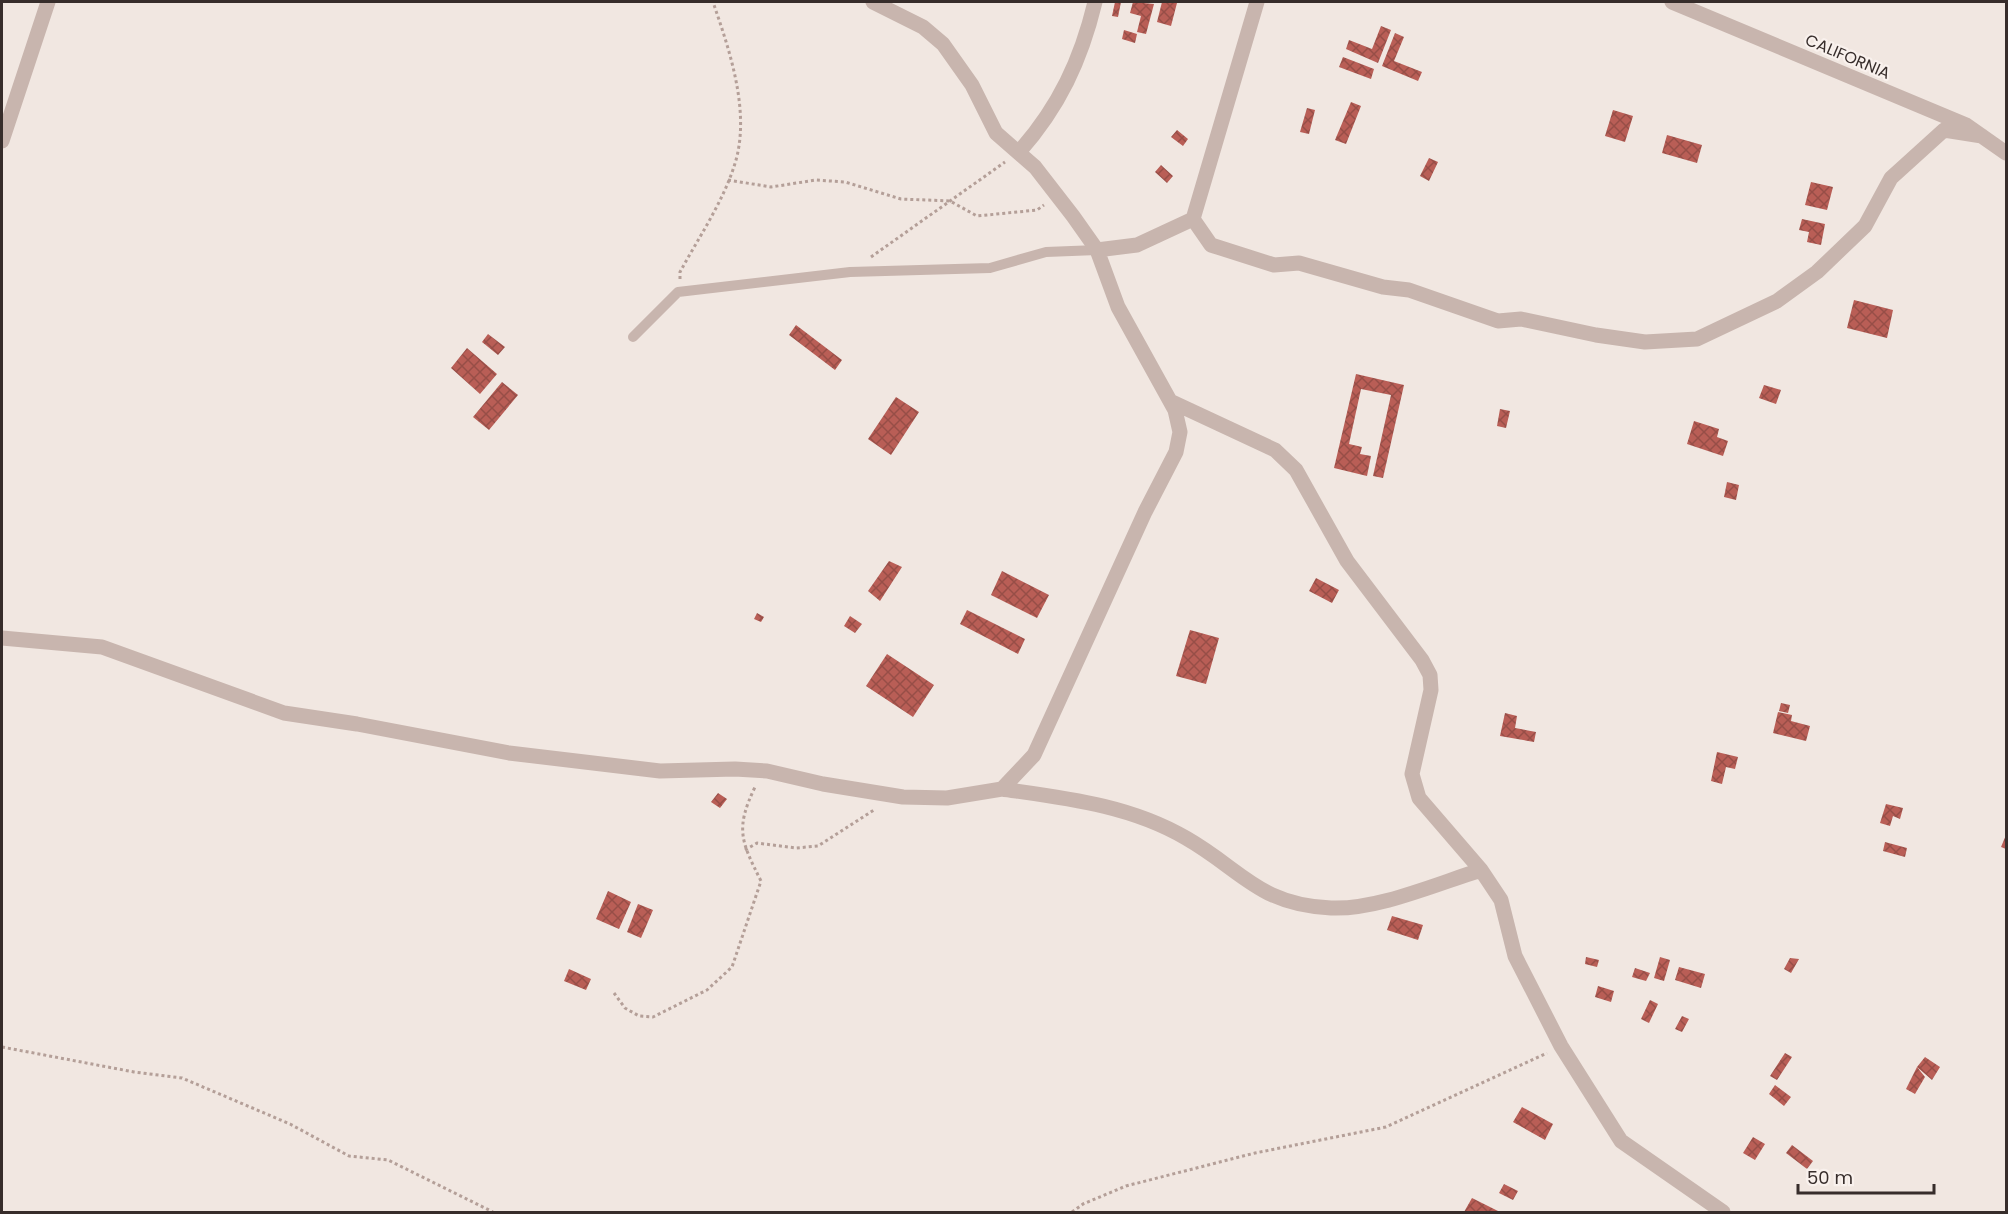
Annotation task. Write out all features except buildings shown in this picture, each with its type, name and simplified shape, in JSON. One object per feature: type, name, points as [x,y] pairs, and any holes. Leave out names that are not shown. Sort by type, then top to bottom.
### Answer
[{"type":"street","points":[[2,141],[48,2]]},
{"type":"street","points":[[873,2],[923,27],[943,44],[972,85],[996,133],[1035,167],[1097,250],[1118,307],[1175,410],[1180,432],[1176,452],[1140,522],[1034,755],[1002,789]]},
{"type":"street","points":[[1018,152],[1044,124],[1066,84],[1086,39],[1095,2]]},
{"type":"street","points":[[1097,250],[1137,245],[1194,219],[1257,2]]},
{"type":"street","name":"CALIFORNIA","points":[[1672,2],[1966,125],[2004,150]]},
{"type":"street","points":[[1194,219],[1211,245],[1274,265],[1299,263],[1383,286],[1409,290],[1498,321],[1521,319],[1596,335],[1645,342],[1697,339],[1777,301],[1817,272],[1864,226],[1891,178],[1944,130],[1982,136]]},
{"type":"street","points":[[1170,401],[1275,450],[1296,470],[1347,561],[1422,660],[1430,675],[1431,690],[1412,774],[1419,798],[1481,870],[1501,900],[1515,956],[1561,1046],[1621,1141],[1723,1212]]},
{"type":"street","points":[[2,638],[102,647],[285,713],[510,753],[660,771],[767,771],[823,784],[903,797],[947,798],[1002,789],[1115,808],[1187,838],[1274,898],[1302,905],[1332,909],[1369,905],[1481,870]]},
{"type":"lane","points":[[633,338],[678,292],[850,272],[990,268],[1046,252],[1097,250]]},
{"type":"path","points":[[678,292],[680,272],[728,180],[736,159],[740,118],[729,49],[713,2]]},
{"type":"path","points":[[850,272],[1018,152]]},
{"type":"path","points":[[728,180],[771,187],[816,180],[845,182],[901,199],[950,201],[977,216],[1037,210],[1057,195]]},
{"type":"path","points":[[614,993],[625,1008],[639,1016],[653,1017],[707,990],[732,967],[760,881],[745,850],[742,834],[743,811],[767,771]]},
{"type":"path","points":[[745,850],[757,843],[796,848],[818,846],[872,811],[903,797]]},
{"type":"path","points":[[1072,1212],[1083,1204],[1126,1186],[1255,1153],[1386,1127],[1561,1046]]},
{"type":"path","points":[[2,1047],[134,1072],[182,1078],[290,1124],[349,1156],[388,1160],[493,1212]]}]
